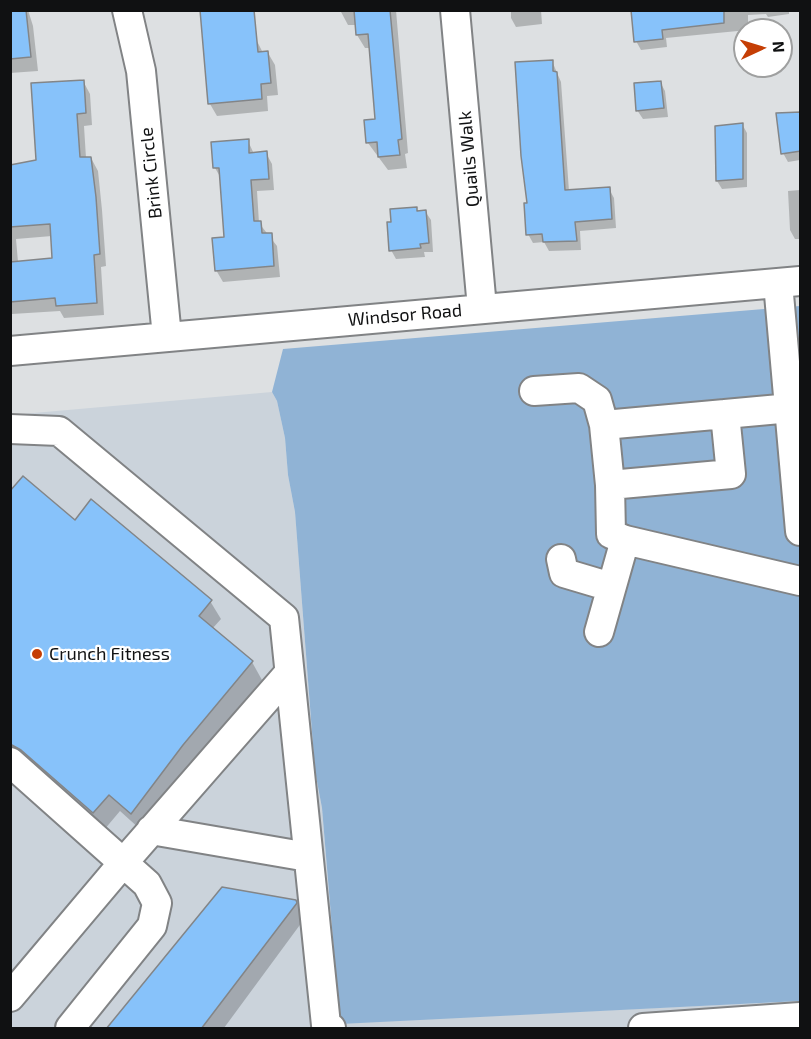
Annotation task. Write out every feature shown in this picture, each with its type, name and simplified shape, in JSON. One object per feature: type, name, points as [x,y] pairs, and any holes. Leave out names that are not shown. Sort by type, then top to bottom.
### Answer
[{"type":"street","name":"Brink Circle","points":[[127,10],[141,71],[168,337]]},
{"type":"street","name":"Quails Walk","points":[[455,10],[482,308]]},
{"type":"street","name":"Windsor Road","points":[[10,351],[789,282]]},
{"type":"street","points":[[789,282],[791,408],[801,531]]},
{"type":"street","points":[[534,391],[579,387],[597,400],[604,425],[610,485],[611,534],[625,540],[801,580]]},
{"type":"street","points":[[604,425],[791,408]]},
{"type":"street","points":[[610,485],[731,474],[725,414]]},
{"type":"street","points":[[10,429],[59,431],[284,618],[326,1025],[331,1029]]},
{"type":"street","points":[[600,632],[625,540]]},
{"type":"street","points":[[561,559],[564,573],[611,587]]},
{"type":"street","points":[[10,997],[151,830],[289,673]]},
{"type":"street","points":[[10,762],[147,884],[157,903],[152,926],[70,1029]]},
{"type":"street","points":[[151,830],[308,856]]},
{"type":"street","points":[[642,1029],[801,1017]]},
{"type":"shaded area","points":[[800,306],[800,1001],[340,1024],[322,808],[315,771],[295,512],[288,475],[285,438],[277,401],[272,392],[283,349]]},
{"type":"shaded area","points":[[272,392],[277,401],[285,438],[288,475],[295,512],[315,771],[322,808],[340,1023],[800,1001],[800,1028],[11,1028],[11,415]]},
{"type":"building","points":[[10,10],[26,10],[31,57],[10,59]]},
{"type":"building","points":[[200,10],[254,10],[258,52],[268,51],[271,83],[261,84],[262,99],[208,104]]},
{"type":"building","points":[[354,10],[390,10],[402,139],[398,140],[400,155],[378,157],[377,142],[366,143],[364,120],[375,119],[368,34],[356,35]]},
{"type":"building","points":[[631,10],[724,10],[724,23],[662,30],[663,39],[634,42]]},
{"type":"building","points":[[553,60],[553,71],[557,72],[565,190],[610,187],[612,219],[575,222],[577,241],[543,242],[542,234],[526,235],[524,203],[527,203],[521,156],[515,62]]},
{"type":"building","points":[[84,80],[86,113],[77,114],[80,157],[91,157],[96,197],[100,254],[94,255],[97,303],[56,306],[55,298],[10,302],[10,262],[52,258],[50,224],[10,227],[10,165],[36,160],[31,83]]},
{"type":"building","points":[[661,81],[664,108],[636,111],[634,83]]},
{"type":"building","points":[[801,112],[801,151],[781,154],[776,113]]},
{"type":"building","points":[[743,123],[743,179],[716,181],[715,126]]},
{"type":"building","points":[[249,139],[249,153],[267,151],[269,179],[251,180],[254,221],[261,221],[262,233],[272,233],[274,266],[215,271],[212,238],[224,237],[219,168],[213,168],[211,142]]},
{"type":"building","points":[[417,207],[417,211],[426,210],[429,243],[420,244],[421,248],[389,251],[387,222],[391,222],[390,209]]},
{"type":"building","points":[[23,476],[75,520],[91,499],[212,600],[199,616],[253,661],[183,745],[131,814],[109,795],[93,813],[21,750],[10,744],[10,491]]},
{"type":"building","points":[[222,887],[296,900],[297,903],[201,1029],[106,1029]]},
{"type":"place","name":"Crunch Fitness","points":[[37,654]]}]
